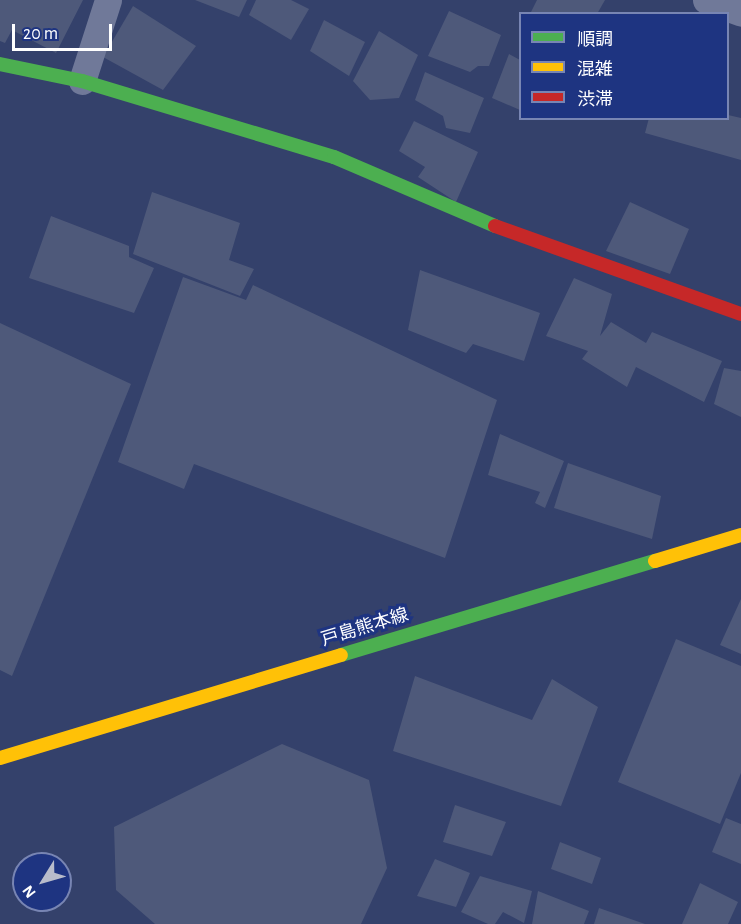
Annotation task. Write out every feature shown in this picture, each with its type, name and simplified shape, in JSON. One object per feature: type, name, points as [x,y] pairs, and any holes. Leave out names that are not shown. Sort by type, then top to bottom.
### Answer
[{"type":"street","points":[[82,81],[108,0]]},
{"type":"street","points":[[706,0],[741,13]]},
{"type":"street","points":[[0,64],[82,81],[334,157],[477,220],[741,314]]},
{"type":"street","name":"戸島熊本線","points":[[0,758],[741,535]]},
{"type":"building","points":[[0,0],[83,0],[56,53],[12,30],[5,43],[0,41]]},
{"type":"building","points":[[195,0],[247,0],[239,17]]},
{"type":"building","points":[[256,0],[291,0],[309,9],[291,40],[249,15]]},
{"type":"building","points":[[537,0],[605,0],[598,12],[531,12]]},
{"type":"building","points":[[133,6],[196,46],[163,90],[103,57]]},
{"type":"building","points":[[449,11],[501,35],[489,66],[478,66],[470,72],[428,56]]},
{"type":"building","points":[[324,20],[365,42],[349,76],[310,51]]},
{"type":"building","points":[[379,31],[418,55],[399,98],[370,100],[353,81]]},
{"type":"building","points":[[509,54],[519,59],[519,110],[492,98]]},
{"type":"building","points":[[425,72],[484,98],[470,133],[446,128],[443,116],[415,100]]},
{"type":"building","points":[[729,115],[741,118],[741,160],[645,133],[648,120],[729,120]]},
{"type":"building","points":[[414,121],[478,152],[456,202],[418,177],[425,167],[399,151]]},
{"type":"building","points":[[152,192],[240,223],[229,260],[254,269],[240,296],[133,254]]},
{"type":"building","points":[[630,202],[689,229],[670,274],[606,251]]},
{"type":"building","points":[[51,216],[129,246],[129,257],[154,268],[134,313],[29,278]]},
{"type":"building","points":[[420,270],[540,313],[524,361],[473,344],[466,353],[408,330]]},
{"type":"building","points":[[183,277],[246,300],[253,285],[497,400],[445,558],[194,464],[184,489],[118,462]]},
{"type":"building","points":[[574,278],[612,294],[600,336],[611,322],[646,343],[652,332],[722,361],[704,402],[636,367],[627,387],[582,359],[588,351],[546,336]]},
{"type":"building","points":[[0,323],[131,384],[12,676],[0,670]]},
{"type":"building","points":[[724,368],[741,371],[741,417],[714,404]]},
{"type":"building","points":[[500,434],[564,461],[545,508],[535,503],[540,492],[488,475]]},
{"type":"building","points":[[568,463],[661,496],[652,539],[554,508]]},
{"type":"building","points":[[741,599],[741,654],[720,645]]},
{"type":"building","points":[[676,639],[741,666],[741,773],[720,824],[618,782]]},
{"type":"building","points":[[415,676],[532,720],[552,679],[598,707],[561,806],[393,751]]},
{"type":"building","points":[[282,744],[369,780],[387,868],[361,924],[155,924],[116,890],[114,827]]},
{"type":"building","points":[[455,805],[506,822],[492,856],[443,842]]},
{"type":"building","points":[[726,818],[741,824],[741,864],[712,852]]},
{"type":"building","points":[[560,842],[601,858],[592,884],[551,869]]},
{"type":"building","points":[[435,859],[470,873],[456,907],[417,896]]},
{"type":"building","points":[[480,876],[532,891],[524,923],[503,912],[495,924],[488,924],[461,912]]},
{"type":"building","points":[[700,883],[738,902],[728,924],[682,924]]},
{"type":"building","points":[[538,891],[589,911],[584,924],[532,924]]},
{"type":"building","points":[[599,908],[645,924],[594,924]]},
{"type":"traffic: fast","points":[[0,64],[82,81],[334,157],[495,226]]},
{"type":"traffic: fast","points":[[341,655],[655,561]]},
{"type":"traffic: slow","points":[[655,561],[741,535]]},
{"type":"traffic: slow","points":[[0,758],[341,655]]},
{"type":"traffic: jam","points":[[495,226],[741,314]]}]
